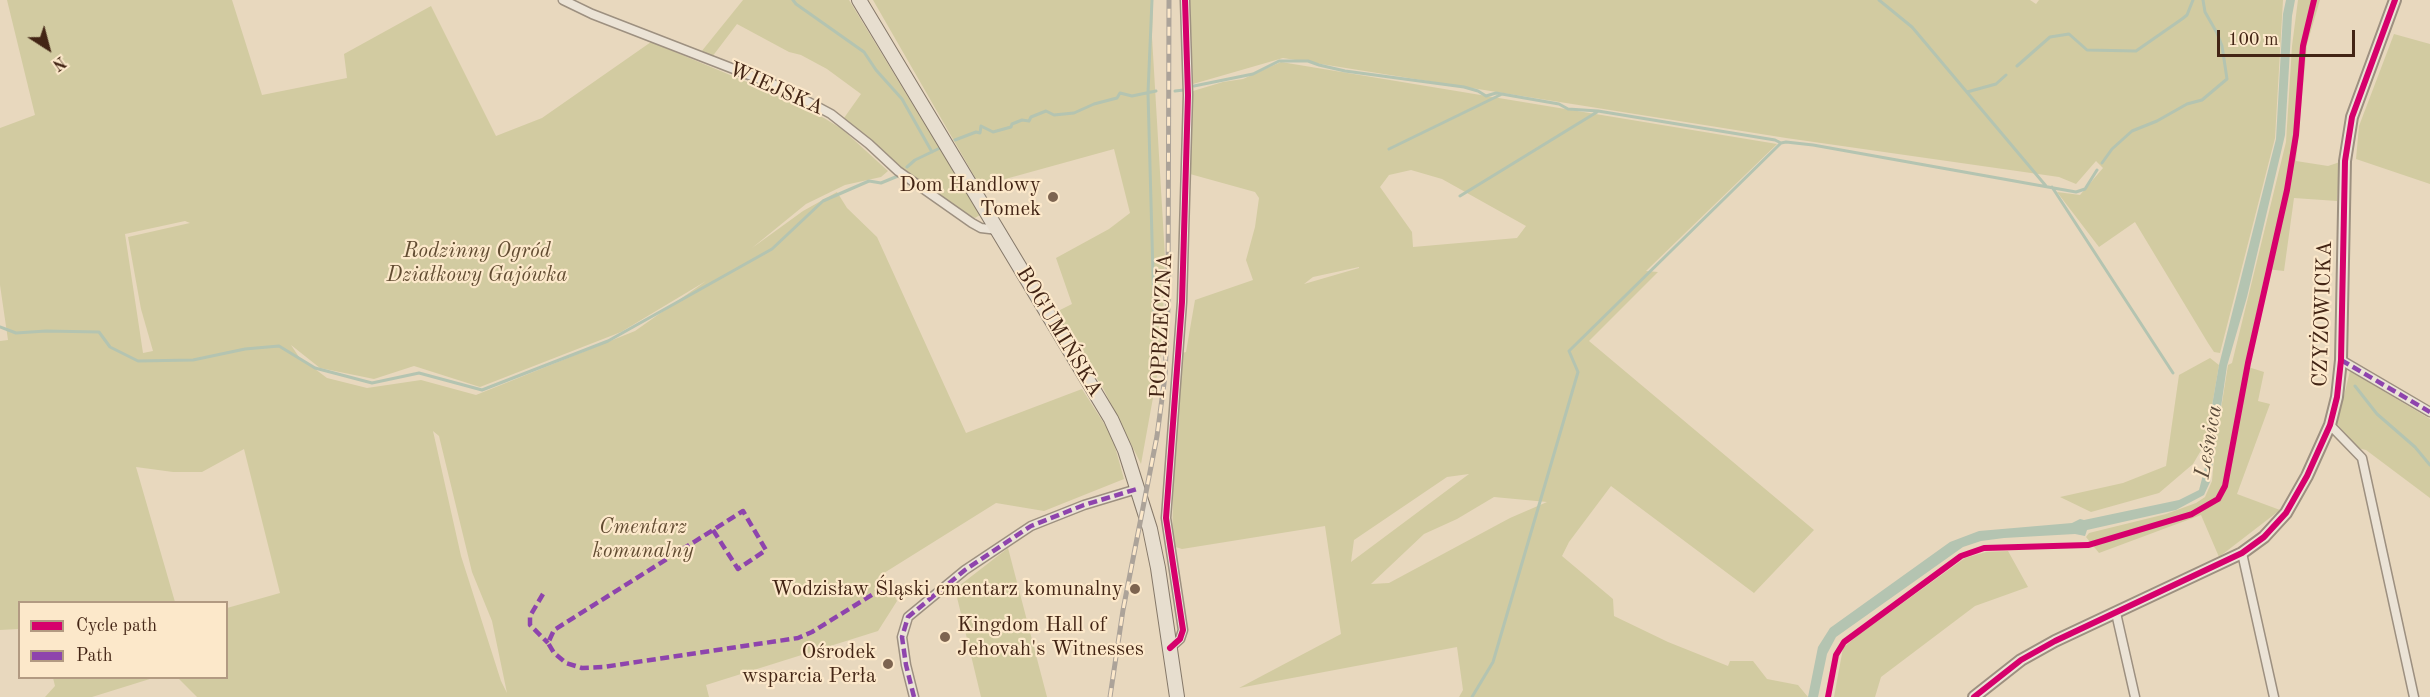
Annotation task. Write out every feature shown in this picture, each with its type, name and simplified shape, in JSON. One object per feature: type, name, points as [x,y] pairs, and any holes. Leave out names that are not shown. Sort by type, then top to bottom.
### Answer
[{"type":"main road","name":"BOGUMIŃSKA","points":[[859,0],[1111,419],[1125,450],[1156,557],[1177,697]]},
{"type":"street","name":"WIEJSKA","points":[[563,0],[592,14],[774,85],[803,99],[831,114],[898,171],[972,223],[981,228],[998,230]]},
{"type":"street","name":"POPRZECZNA","points":[[1170,648],[1180,639],[1183,630],[1166,518],[1182,302],[1188,95],[1185,0]]},
{"type":"street","name":"CZYŻOWICKA","points":[[1974,697],[2021,660],[2055,641],[2242,553],[2264,537],[2286,513],[2307,476],[2330,425],[2337,397],[2341,360],[2345,161],[2352,117],[2395,0]]},
{"type":"street","points":[[2341,360],[2430,412]]},
{"type":"street","points":[[2330,425],[2362,458],[2414,697]]},
{"type":"street","points":[[914,697],[902,637],[908,617],[965,570],[1031,526],[1137,489]]},
{"type":"street","points":[[2242,553],[2274,697]]},
{"type":"street","points":[[2116,613],[2135,697]]},
{"type":"green space","points":[[7,0],[232,0],[262,95],[347,78],[344,54],[431,6],[496,136],[542,118],[651,42],[747,82],[824,118],[842,129],[888,171],[881,177],[845,185],[806,204],[752,248],[803,211],[837,192],[847,208],[877,237],[966,433],[1082,389],[1112,436],[1124,479],[1044,511],[996,503],[884,573],[897,601],[878,631],[706,685],[709,697],[197,697],[179,679],[228,679],[228,608],[280,593],[244,449],[202,472],[173,472],[136,467],[175,601],[18,601],[18,629],[0,630],[0,341],[8,340],[0,285],[0,128],[35,115]],"holes":[[[185,221],[190,223],[128,237],[141,309],[153,351],[143,353],[125,234]],[[706,281],[635,331],[476,395],[421,380],[367,388],[327,378],[299,357],[291,345],[320,368],[374,379],[414,366],[480,387],[621,332]],[[433,431],[439,436],[472,572],[492,621],[507,693],[501,681],[461,556]]]},
{"type":"green space","points":[[743,0],[849,0],[980,215],[975,218],[960,210],[900,169],[877,145],[844,118],[861,94],[827,69],[737,24],[712,57],[701,52]]},
{"type":"green space","points":[[873,0],[1153,0],[1152,37],[1165,257],[1162,348],[1141,464],[1102,386],[1054,313],[1072,304],[1056,258],[1109,229],[1130,213],[1114,149],[980,186]]},
{"type":"green space","points":[[1190,0],[2030,0],[2036,4],[2039,0],[2283,0],[2275,138],[2220,353],[2214,352],[2208,343],[2135,222],[2099,247],[2057,192],[2080,195],[2103,168],[2096,161],[2076,184],[2059,177],[1786,138],[1283,58],[1193,84]]},
{"type":"green space","points":[[2298,0],[2320,0],[2307,44],[2296,161],[2328,166],[2340,162],[2337,201],[2294,198],[2284,271],[2266,269],[2245,366],[2264,372],[2258,401],[2270,404],[2237,494],[2280,510],[2219,557],[2201,515],[2099,553],[2086,537],[2089,533],[2166,514],[2196,503],[2205,497],[2212,481],[2228,365],[2232,363],[2286,142],[2292,46]]},
{"type":"green space","points":[[2394,34],[2430,44],[2430,184],[2356,159],[2359,126]]},
{"type":"green space","points":[[1281,62],[1777,144],[1646,271],[1658,272],[1589,341],[1814,530],[1754,593],[1611,486],[1569,542],[1562,556],[1613,599],[1614,616],[1668,642],[1728,666],[1730,661],[1753,661],[1767,679],[1798,685],[1808,697],[1459,697],[1463,690],[1457,647],[1239,688],[1341,634],[1325,526],[1182,549],[1172,546],[1174,445],[1182,353],[1186,352],[1195,300],[1253,280],[1246,260],[1255,227],[1259,198],[1255,192],[1190,174],[1193,91],[1243,79]],"holes":[[[1411,170],[1442,179],[1526,226],[1517,238],[1413,247],[1412,232],[1380,187],[1389,175]],[[1359,267],[1304,284],[1313,277]],[[1469,474],[1351,562],[1354,540],[1447,477]],[[1494,497],[1547,502],[1510,518],[1389,583],[1371,584],[1424,534],[1457,519]]]},
{"type":"green space","points":[[2210,358],[2219,365],[2208,429],[2203,447],[2193,464],[2159,493],[2091,512],[2060,497],[2123,483],[2166,466],[2179,375]]},
{"type":"green space","points":[[2350,371],[2430,419],[2430,498],[2366,450],[2358,448],[2337,424]]},
{"type":"green space","points":[[1008,548],[1047,697],[981,697],[955,589]]},
{"type":"green space","points":[[2008,551],[2028,587],[1975,606],[1881,677],[1875,697],[1834,697],[1843,648],[1857,636],[1965,558],[1986,552]]},
{"type":"green space","points":[[53,679],[150,679],[92,697],[45,697],[55,686]]},
{"type":"water","name":"Leśnica","points":[[2286,0],[2295,0],[2292,16],[2285,135],[2247,297],[2227,366],[2210,482],[2204,495],[2176,510],[2087,530],[2085,536],[2075,534],[2004,538],[1981,541],[1963,547],[1836,637],[1827,654],[1818,697],[1808,697],[1818,647],[1830,628],[1950,542],[1979,531],[2072,523],[2080,519],[2179,500],[2199,490],[2205,467],[2208,429],[2219,365],[2276,139],[2283,14]]},
{"type":"waterway","points":[[793,0],[864,52],[876,70],[902,99],[932,152]]},
{"type":"waterway","points":[[1152,0],[1148,93],[1155,348]]},
{"type":"waterway","points":[[1879,0],[1912,27],[2046,186]]},
{"type":"waterway","points":[[2017,66],[2050,37],[2069,34],[2087,50],[2136,51],[2187,15],[2193,0]]},
{"type":"waterway","points":[[2102,163],[2112,149],[2132,131],[2157,121],[2187,104],[2202,100],[2227,79],[2222,46],[2205,12],[2203,0]]},
{"type":"waterway","points":[[1194,86],[1253,74],[1279,61],[1308,61],[1345,71],[1464,87],[1486,96],[1496,93],[1559,104],[1568,109],[1598,111],[1775,140],[1781,143],[1813,145],[2076,192],[2085,189],[2097,170]]},
{"type":"waterway","points":[[1967,92],[1996,84],[2006,75]]},
{"type":"waterway","points":[[1175,91],[1184,90]]},
{"type":"waterway","points":[[955,140],[976,132],[980,133],[981,126],[993,132],[1011,127],[1012,124],[1022,120],[1029,121],[1031,117],[1046,111],[1054,115],[1074,113],[1094,104],[1117,98],[1120,93],[1132,96],[1156,91]]},
{"type":"waterway","points":[[1389,149],[1500,95]]},
{"type":"waterway","points":[[1460,196],[1597,112]]},
{"type":"waterway","points":[[1472,697],[1493,662],[1578,372],[1569,351],[1781,143]]},
{"type":"waterway","points":[[907,167],[915,160],[940,148]]},
{"type":"waterway","points":[[0,327],[16,333],[99,332],[110,347],[138,361],[193,360],[245,349],[279,346],[315,368],[372,383],[419,373],[482,390],[608,341],[772,249],[823,201],[869,181],[881,183],[898,176]]},
{"type":"waterway","points":[[2052,187],[2173,373]]},
{"type":"waterway","points":[[2355,386],[2377,414],[2415,447],[2430,465]]},
{"type":"railway","points":[[1110,697],[1123,610],[1157,436],[1165,376],[1168,306],[1169,0]]},
{"type":"marked path","points":[[2341,360],[2430,412]]},
{"type":"marked path","points":[[914,697],[902,637],[908,617],[965,570],[1031,526],[1084,505],[1137,489]]},
{"type":"marked path","points":[[713,530],[738,569],[766,550],[743,511],[554,630],[548,643],[554,653],[566,663],[582,668],[603,667],[798,638],[812,632],[891,583]]},
{"type":"marked path","points":[[543,594],[530,616],[530,625],[548,643]]},
{"type":"cycle path","points":[[1170,648],[1180,639],[1183,630],[1166,518],[1182,302],[1188,95],[1185,0]]},
{"type":"cycle path","points":[[1828,697],[1836,655],[1844,642],[1961,556],[1984,548],[2088,545],[2192,514],[2218,499],[2225,486],[2248,363],[2287,190],[2296,135],[2303,46],[2314,0]]},
{"type":"cycle path","points":[[1974,697],[2021,660],[2055,641],[2242,553],[2264,537],[2286,513],[2307,476],[2330,425],[2337,397],[2341,360],[2345,161],[2352,117],[2395,0]]},
{"type":"place","name":"Dom Handlowy Tomek","points":[[1053,197]]},
{"type":"place","name":"Wodzisław Śląski cmentarz komunalny","points":[[1135,589]]},
{"type":"place","name":"Kingdom Hall of Jehovah's Witnesses","points":[[945,637]]},
{"type":"place","name":"Ośrodek wsparcia Perła","points":[[888,664]]},
{"type":"park label","name":"Rodzinny Ogród Działkowy Gajówka","points":[[477,263]]},
{"type":"park label","name":"Cmentarz komunalny","points":[[643,539]]}]
